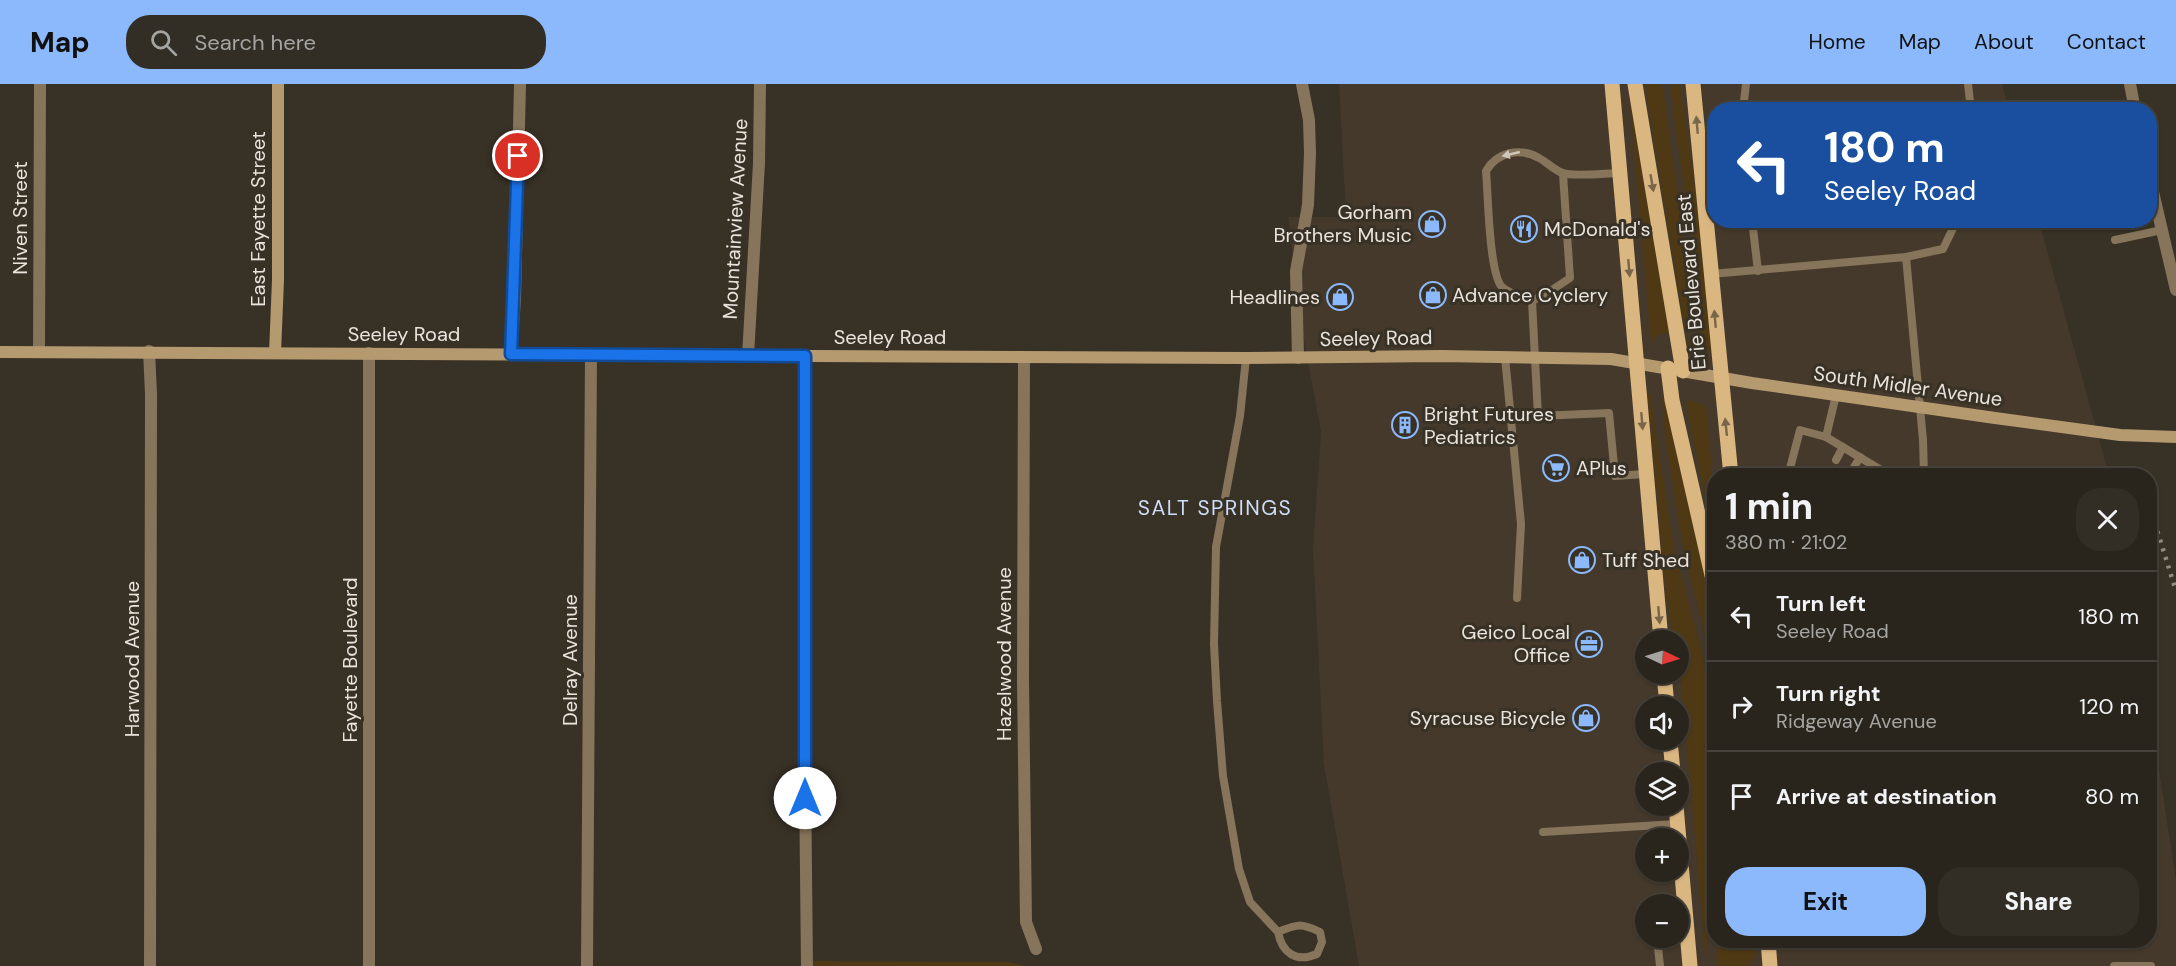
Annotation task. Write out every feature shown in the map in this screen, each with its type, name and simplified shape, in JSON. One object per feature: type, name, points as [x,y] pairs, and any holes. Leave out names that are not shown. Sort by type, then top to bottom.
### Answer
[{"type":"main road","points":[[1612,84],[1660,630]]},
{"type":"main road","points":[[1635,84],[1676,370],[1672,400],[1707,553]]},
{"type":"main road","name":"Erie Boulevard East","points":[[1694,84],[1730,468]]},
{"type":"main road","points":[[1677,816],[1680,894]]},
{"type":"main road","points":[[1686,948],[1690,966]]},
{"type":"main road","points":[[1769,948],[1770,966]]},
{"type":"street","name":"Niven Street","points":[[39,352],[40,84]]},
{"type":"street","name":"East Fayette Street","points":[[276,354],[278,84]]},
{"type":"street","points":[[511,354],[515,299],[520,84]]},
{"type":"street","name":"Mountainview Avenue","points":[[748,356],[759,163],[760,84]]},
{"type":"street","points":[[1298,358],[1296,271],[1308,205],[1311,153],[1310,120],[1302,84]]},
{"type":"street","points":[[2130,84],[2133,102]]},
{"type":"street","points":[[2157,209],[2176,290]]},
{"type":"street","name":"Seeley Road","points":[[0,352],[149,351],[276,354],[1024,358],[1535,357],[1636,362]]},
{"type":"street","name":"Harwood Avenue","points":[[149,351],[151,430],[150,966]]},
{"type":"street","name":"Fayette Boulevard","points":[[369,353],[369,966]]},
{"type":"street","name":"Delray Avenue","points":[[587,966],[591,355]]},
{"type":"street","points":[[805,356],[804,682],[807,966]]},
{"type":"street","name":"Hazelwood Avenue","points":[[1024,358],[1023,680],[1026,922],[1036,949]]},
{"type":"street","name":"South Midler Avenue","points":[[1636,362],[1720,378],[2120,435],[2176,437]]},
{"type":"lane","points":[[1744,102],[1746,84]]},
{"type":"lane","points":[[1968,84],[1970,102]]},
{"type":"lane","points":[[1532,301],[1501,286],[1494,266],[1486,171],[1492,162],[1505,154],[1520,151],[1537,156],[1563,174],[1620,173]]},
{"type":"lane","points":[[1532,301],[1570,278],[1563,174]]},
{"type":"lane","points":[[1753,228],[1758,271]]},
{"type":"lane","points":[[1711,274],[1906,257],[1943,249],[1953,228]]},
{"type":"lane","points":[[2115,240],[2162,230]]},
{"type":"lane","points":[[1906,257],[1924,468]]},
{"type":"lane","points":[[1532,301],[1538,416],[1609,413],[1615,476],[1646,474]]},
{"type":"lane","points":[[1505,357],[1521,524],[1517,598]]},
{"type":"lane","points":[[1246,358],[1240,416],[1216,547],[1214,644],[1216,701],[1223,776],[1239,869],[1250,902],[1278,932],[1281,945],[1292,955],[1306,959],[1317,954],[1322,942],[1320,932],[1305,925],[1295,925],[1278,932]]},
{"type":"lane","points":[[1826,437],[1836,395]]},
{"type":"lane","points":[[1790,468],[1800,430],[1826,437],[1878,468]]},
{"type":"lane","points":[[1836,460],[1843,447]]},
{"type":"lane","points":[[1854,468],[1860,457]]},
{"type":"lane","points":[[1543,832],[1677,824]]},
{"type":"lane","points":[[1658,948],[1660,966]]},
{"type":"lane","points":[[2114,966],[2151,966]]},
{"type":"shaded area","points":[[1339,84],[2002,84],[2007,102],[1707,102],[1707,228],[2041,228],[2107,468],[1707,468],[1707,948],[2157,948],[2157,758],[2176,879],[2176,966],[1359,966],[1324,765],[1313,549],[1321,432],[1303,335],[1288,217],[1346,217]]},
{"type":"shaded area","points":[[1645,84],[1662,84],[1695,315],[1694,323],[1685,331]]},
{"type":"shaded area","points":[[1671,84],[1680,84],[1697,202],[1711,349],[1708,353],[1690,350],[1686,341],[1700,332],[1704,320],[1675,126]]},
{"type":"shaded area","points":[[1632,101],[1670,332],[1656,336],[1653,343],[1630,105]]},
{"type":"shaded area","points":[[1648,395],[1652,395],[1674,549],[1703,657],[1707,692],[1706,960],[1687,750],[1689,750],[1689,696],[1682,696],[1681,684],[1689,684],[1689,630],[1672,630],[1666,596]]},
{"type":"shaded area","points":[[1662,398],[1667,399],[1693,527],[1707,582],[1707,642],[1684,552],[1665,436]]},
{"type":"shaded area","points":[[1689,400],[1706,406],[1712,468],[1707,468],[1707,505],[1686,402]]},
{"type":"shaded area","points":[[1718,948],[1755,948],[1754,958],[1748,966],[1717,966]]},
{"type":"shaded area","points":[[807,961],[1009,962],[1026,966],[807,966]]},
{"type":"railway","points":[[2157,530],[2176,591]]},
{"type":"place","name":"Gorham Brothers Music","points":[[1432,224]]},
{"type":"place","name":"McDonald's","points":[[1524,229]]},
{"type":"place","name":"Advance Cyclery","points":[[1433,295]]},
{"type":"place","name":"Headlines","points":[[1340,297]]},
{"type":"place","name":"Bright Futures Pediatrics","points":[[1405,425]]},
{"type":"place","name":"APlus","points":[[1556,468]]},
{"type":"place","name":"Tuff Shed","points":[[1582,560]]},
{"type":"place","name":"Geico Local Office","points":[[1589,644]]},
{"type":"place","name":"Syracuse Bicycle","points":[[1586,718]]},
{"type":"district","name":"SALT SPRINGS","points":[[1215,508]]},
{"type":"route","points":[[518,156],[515,299],[511,354],[805,356],[805,798]]}]
